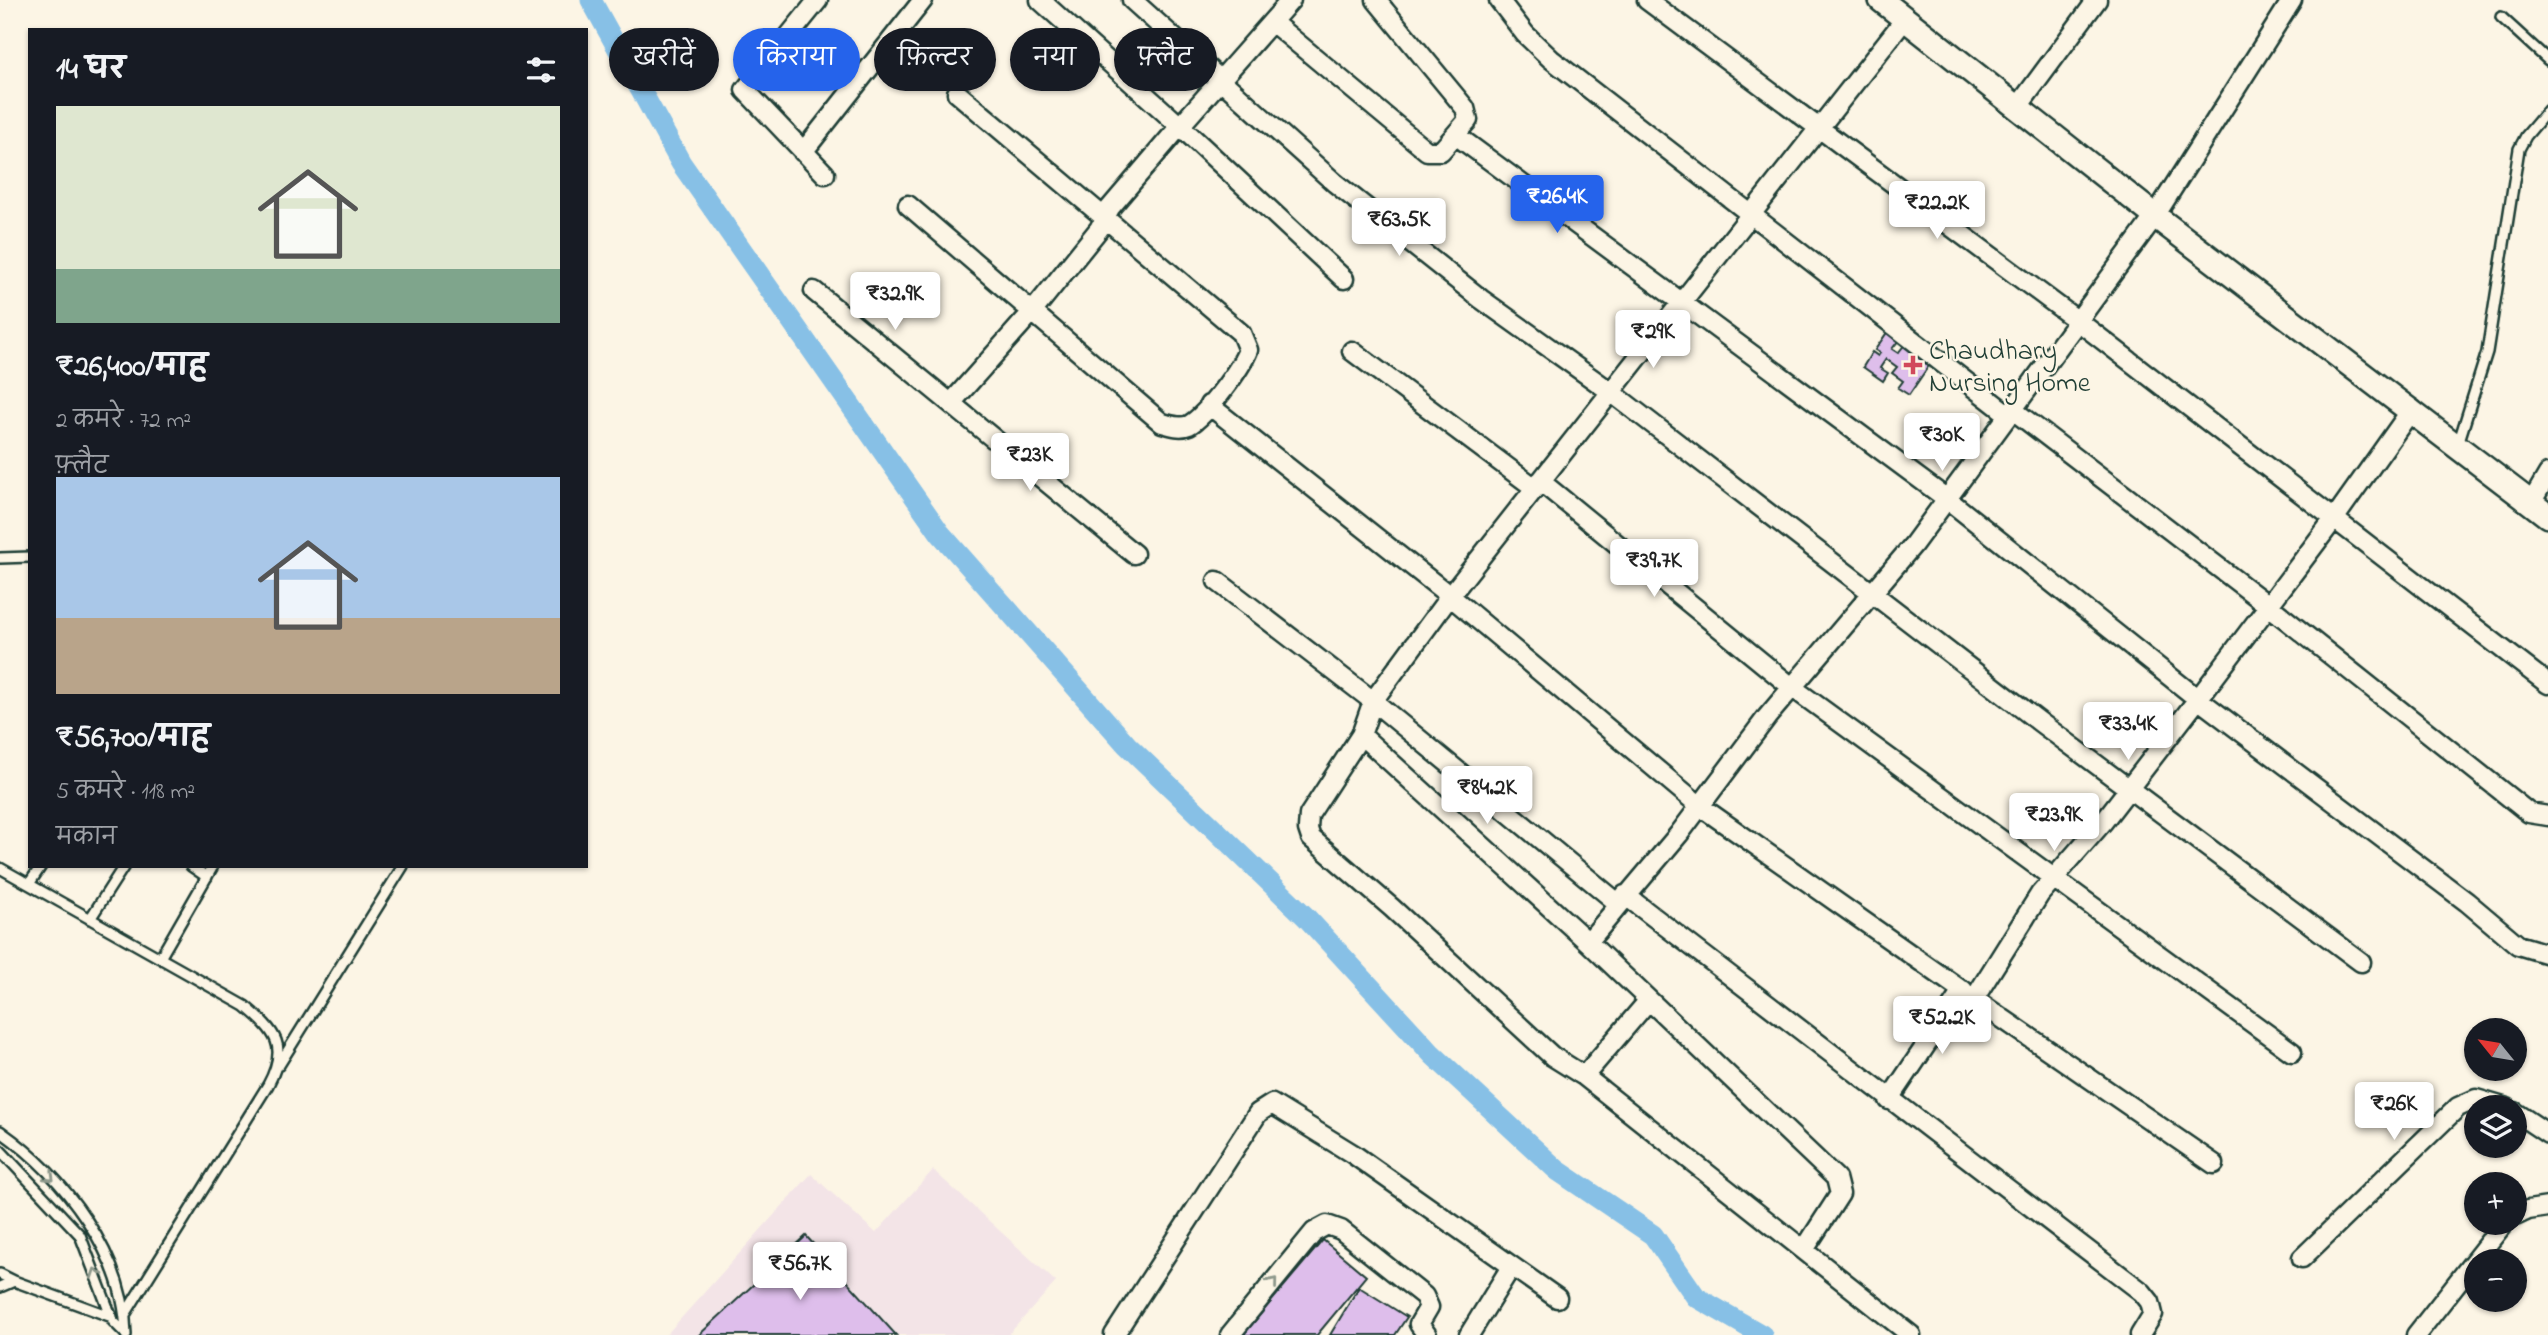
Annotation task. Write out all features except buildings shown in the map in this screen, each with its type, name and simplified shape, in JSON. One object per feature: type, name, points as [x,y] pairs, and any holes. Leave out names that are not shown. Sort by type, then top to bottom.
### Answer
[{"type":"street","points":[[818,0],[746,90],[825,174]]},
{"type":"street","points":[[803,152],[922,0]]},
{"type":"street","points":[[1040,0],[1180,125],[1344,279]]},
{"type":"street","points":[[1132,0],[1335,183],[1481,299],[1611,391],[2041,723],[2361,962]]},
{"type":"street","points":[[952,402],[1033,311],[1099,229],[1104,217],[1180,125],[1221,82],[1291,0]]},
{"type":"street","points":[[1272,22],[1427,151],[1441,151],[1457,136],[1468,120],[1465,108],[1376,0]]},
{"type":"street","points":[[1499,0],[1551,59],[1750,216],[2269,606],[2529,813],[2548,816]]},
{"type":"street","points":[[1647,0],[1818,130],[2078,321],[2548,684]]},
{"type":"street","points":[[1881,0],[2155,216],[2412,409],[2540,510],[2548,474]]},
{"type":"street","points":[[2017,107],[2097,0]]},
{"type":"street","points":[[1588,942],[1947,499],[2155,216],[2292,0]]},
{"type":"street","points":[[1905,19],[1450,596],[1373,701],[1361,736],[1309,815],[1308,830],[1311,838],[1392,908],[1552,1056],[1584,1076],[1911,1335]]},
{"type":"street","points":[[908,205],[1162,422],[1177,427],[1189,425],[1209,405],[1244,360],[1248,349],[1247,341],[1241,332],[957,93]]},
{"type":"street","points":[[1457,136],[1947,499],[2198,699],[2467,902],[2518,945],[2548,954]]},
{"type":"street","points":[[814,291],[952,402],[1133,554]]},
{"type":"street","points":[[1352,351],[1538,485],[1793,688],[2292,1052]]},
{"type":"street","points":[[1209,405],[1450,596],[1700,806],[2214,1164]]},
{"type":"street","points":[[1889,1100],[2040,894],[2130,787],[2269,606],[2412,409]]},
{"type":"street","points":[[1217,580],[1622,900],[2142,1292],[2150,1302],[2153,1314],[2140,1335]]},
{"type":"street","points":[[1361,736],[1588,942],[1836,1178],[1840,1194],[1804,1250]]},
{"type":"street","points":[[1584,1076],[1648,1000]]},
{"type":"street","points":[[1114,1335],[1258,1113],[1272,1104],[1353,1154],[1558,1298]]},
{"type":"street","points":[[2302,1258],[2464,1105]]},
{"type":"street","points":[[2527,1120],[2548,1135]]},
{"type":"street","points":[[2527,1210],[2548,1207]]},
{"type":"street","points":[[1230,1335],[1314,1232],[1327,1225],[1341,1230],[1424,1296],[1429,1307],[1419,1324],[1427,1335]]},
{"type":"street","points":[[2416,1335],[2495,1235]]},
{"type":"street","points":[[1469,1335],[1511,1267]]},
{"type":"lane","points":[[2501,17],[2548,60]]},
{"type":"lane","points":[[2458,446],[2487,352],[2519,149],[2526,136],[2548,110]]},
{"type":"lane","points":[[0,558],[28,557]]},
{"type":"lane","points":[[0,868],[245,1006],[271,1028],[279,1048],[278,1067]]},
{"type":"lane","points":[[29,884],[40,868]]},
{"type":"lane","points":[[90,919],[123,868]]},
{"type":"lane","points":[[194,868],[207,877]]},
{"type":"lane","points":[[160,958],[212,868]]},
{"type":"lane","points":[[126,1313],[402,868]]},
{"type":"lane","points":[[0,1131],[88,1217],[126,1313],[125,1334]]},
{"type":"lane","points":[[0,1150],[80,1235],[111,1317],[125,1334]]},
{"type":"lane","points":[[0,1274],[111,1317]]},
{"type":"lane","points":[[0,1287],[14,1281]]},
{"type":"shaded area","points":[[933,1170],[1056,1282],[1008,1335],[666,1335],[811,1174],[876,1233]]},
{"type":"waterway","points":[[591,0],[681,163],[940,533],[1127,745],[1306,917],[1432,1054],[1557,1170],[1653,1235],[1696,1297],[1762,1335]]},
{"type":"place","name":"Chaudhary Nursing Home","points":[[1913,365]]}]
